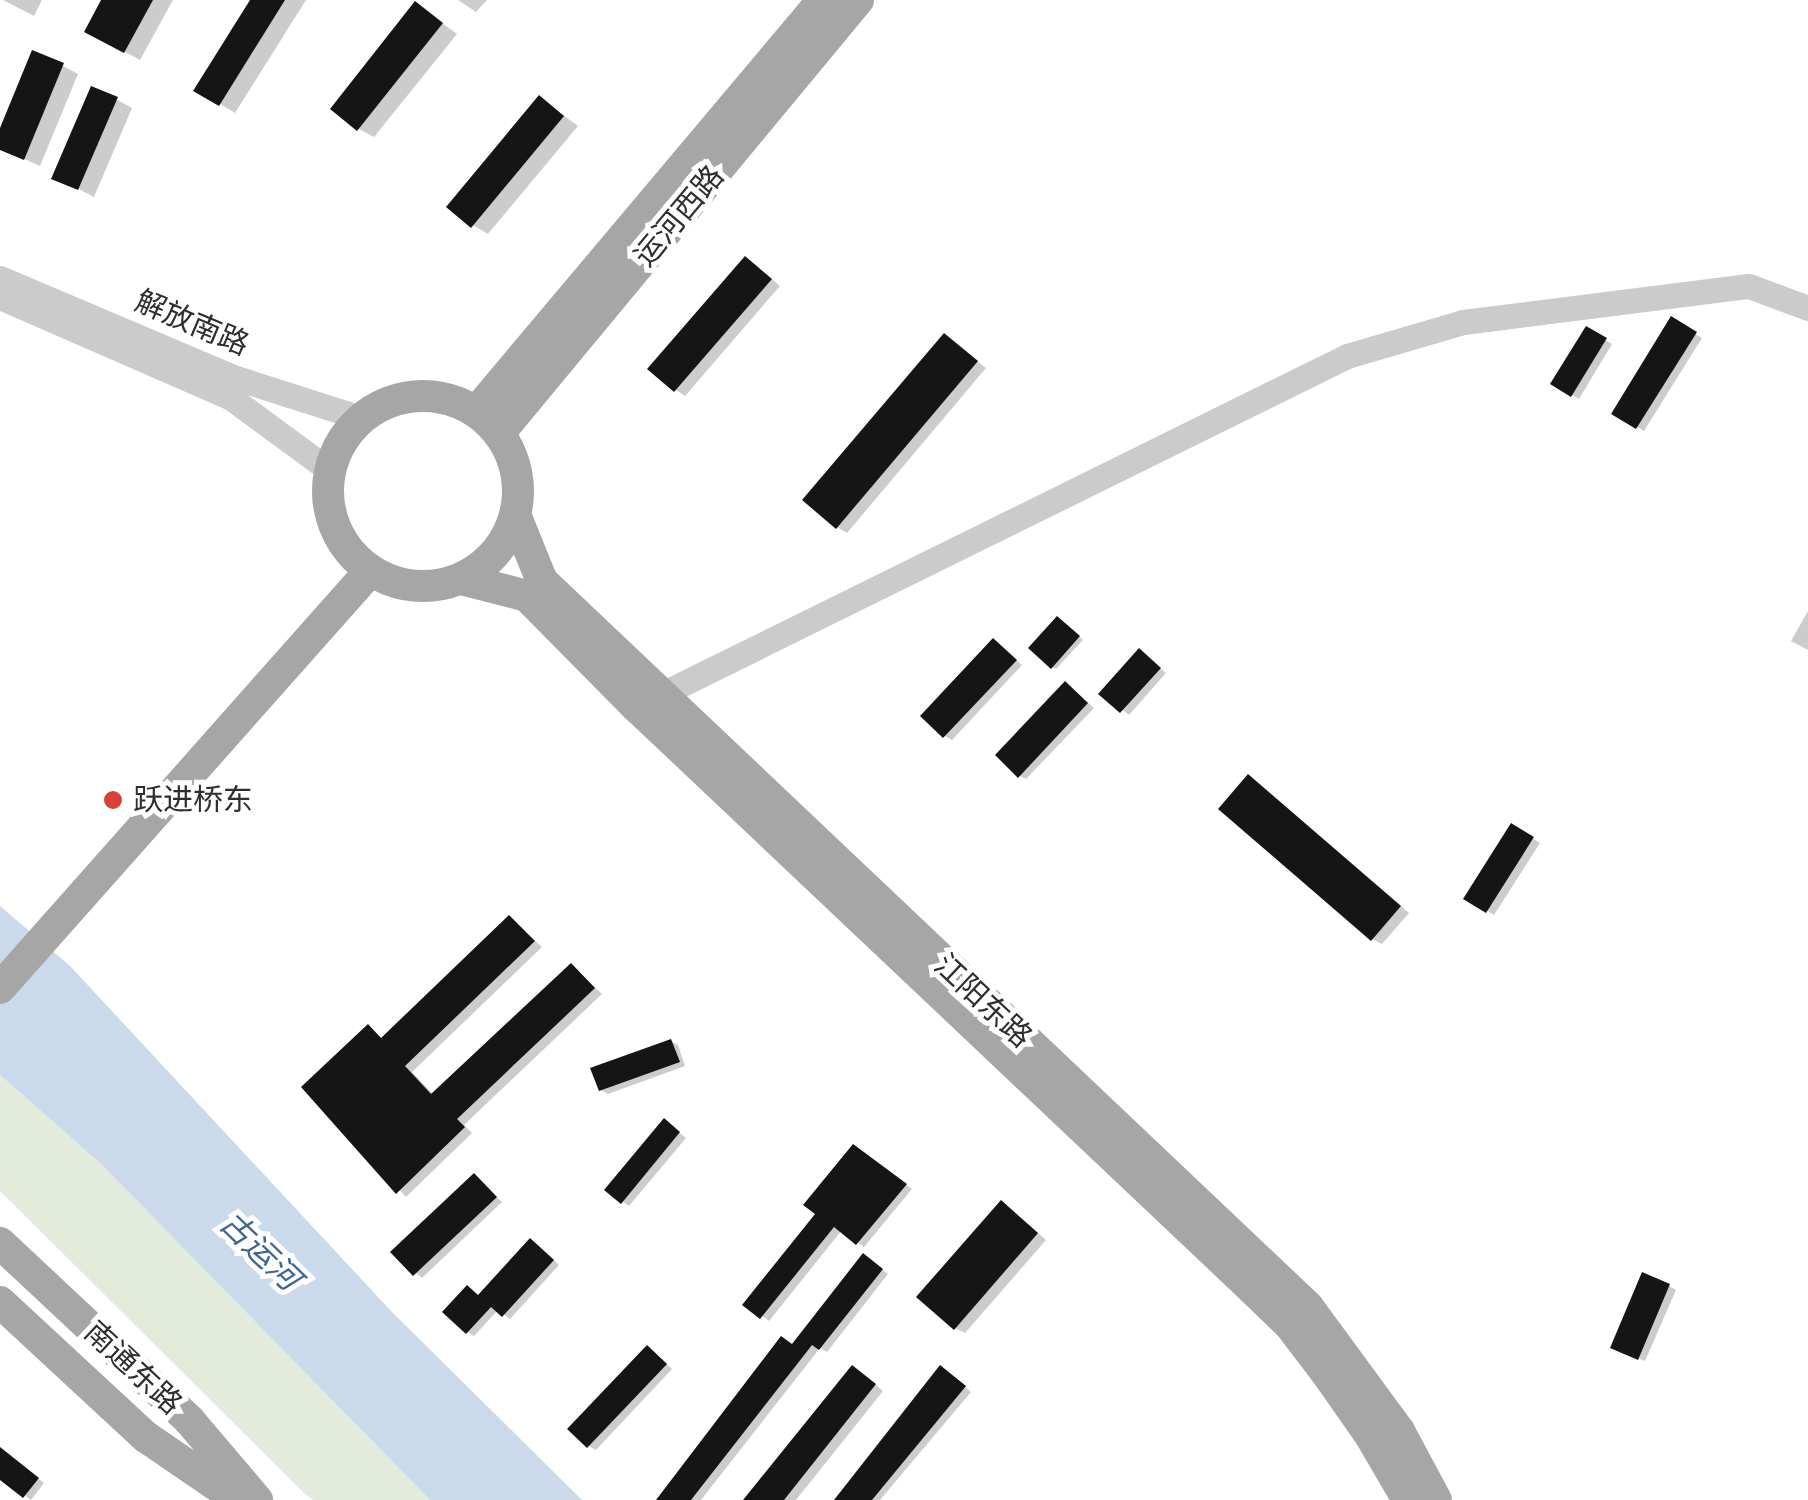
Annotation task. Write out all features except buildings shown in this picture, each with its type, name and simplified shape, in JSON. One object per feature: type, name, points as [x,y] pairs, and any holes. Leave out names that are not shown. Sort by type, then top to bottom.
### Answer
[{"type":"main road","name":"运河西路","points":[[488,422],[824,0]]},
{"type":"main road","name":"运河西路","points":[[488,422],[858,0]]},
{"type":"main road","points":[[418,395],[449,398],[488,422],[514,458],[519,487],[516,517],[505,541],[488,561],[462,579],[415,585],[362,564],[332,516],[330,470],[341,441],[361,418],[388,402],[418,395]]},
{"type":"main road","name":"江阳东路","points":[[516,517],[542,581],[1308,1307],[1399,1431],[1436,1500]]},
{"type":"main road","points":[[0,958],[70,891],[362,564]]},
{"type":"main road","name":"江阳东路","points":[[462,579],[527,596],[636,706],[1290,1325],[1370,1434],[1408,1500]]},
{"type":"main road","points":[[0,988],[70,891]]},
{"type":"main road","name":"南通东路","points":[[0,1243],[190,1422],[253,1500]]},
{"type":"main road","points":[[0,1268],[253,1500]]},
{"type":"main road","name":"南通东路","points":[[0,1302],[146,1436],[238,1500]]},
{"type":"street","name":"解放南路","points":[[0,278],[236,378],[361,418]]},
{"type":"street","points":[[660,695],[1347,356],[1463,322],[1749,286],[1808,308]]},
{"type":"street","name":"解放南路","points":[[0,298],[231,398],[330,470]]},
{"type":"shaded area","points":[[0,1075],[100,1163],[430,1500],[313,1500],[305,1494],[0,1191]]},
{"type":"water","name":"古运河","points":[[0,906],[70,966],[391,1311],[582,1500],[430,1500],[100,1163],[0,1075]]},
{"type":"place","name":"跃进桥东","points":[[113,800]]}]
